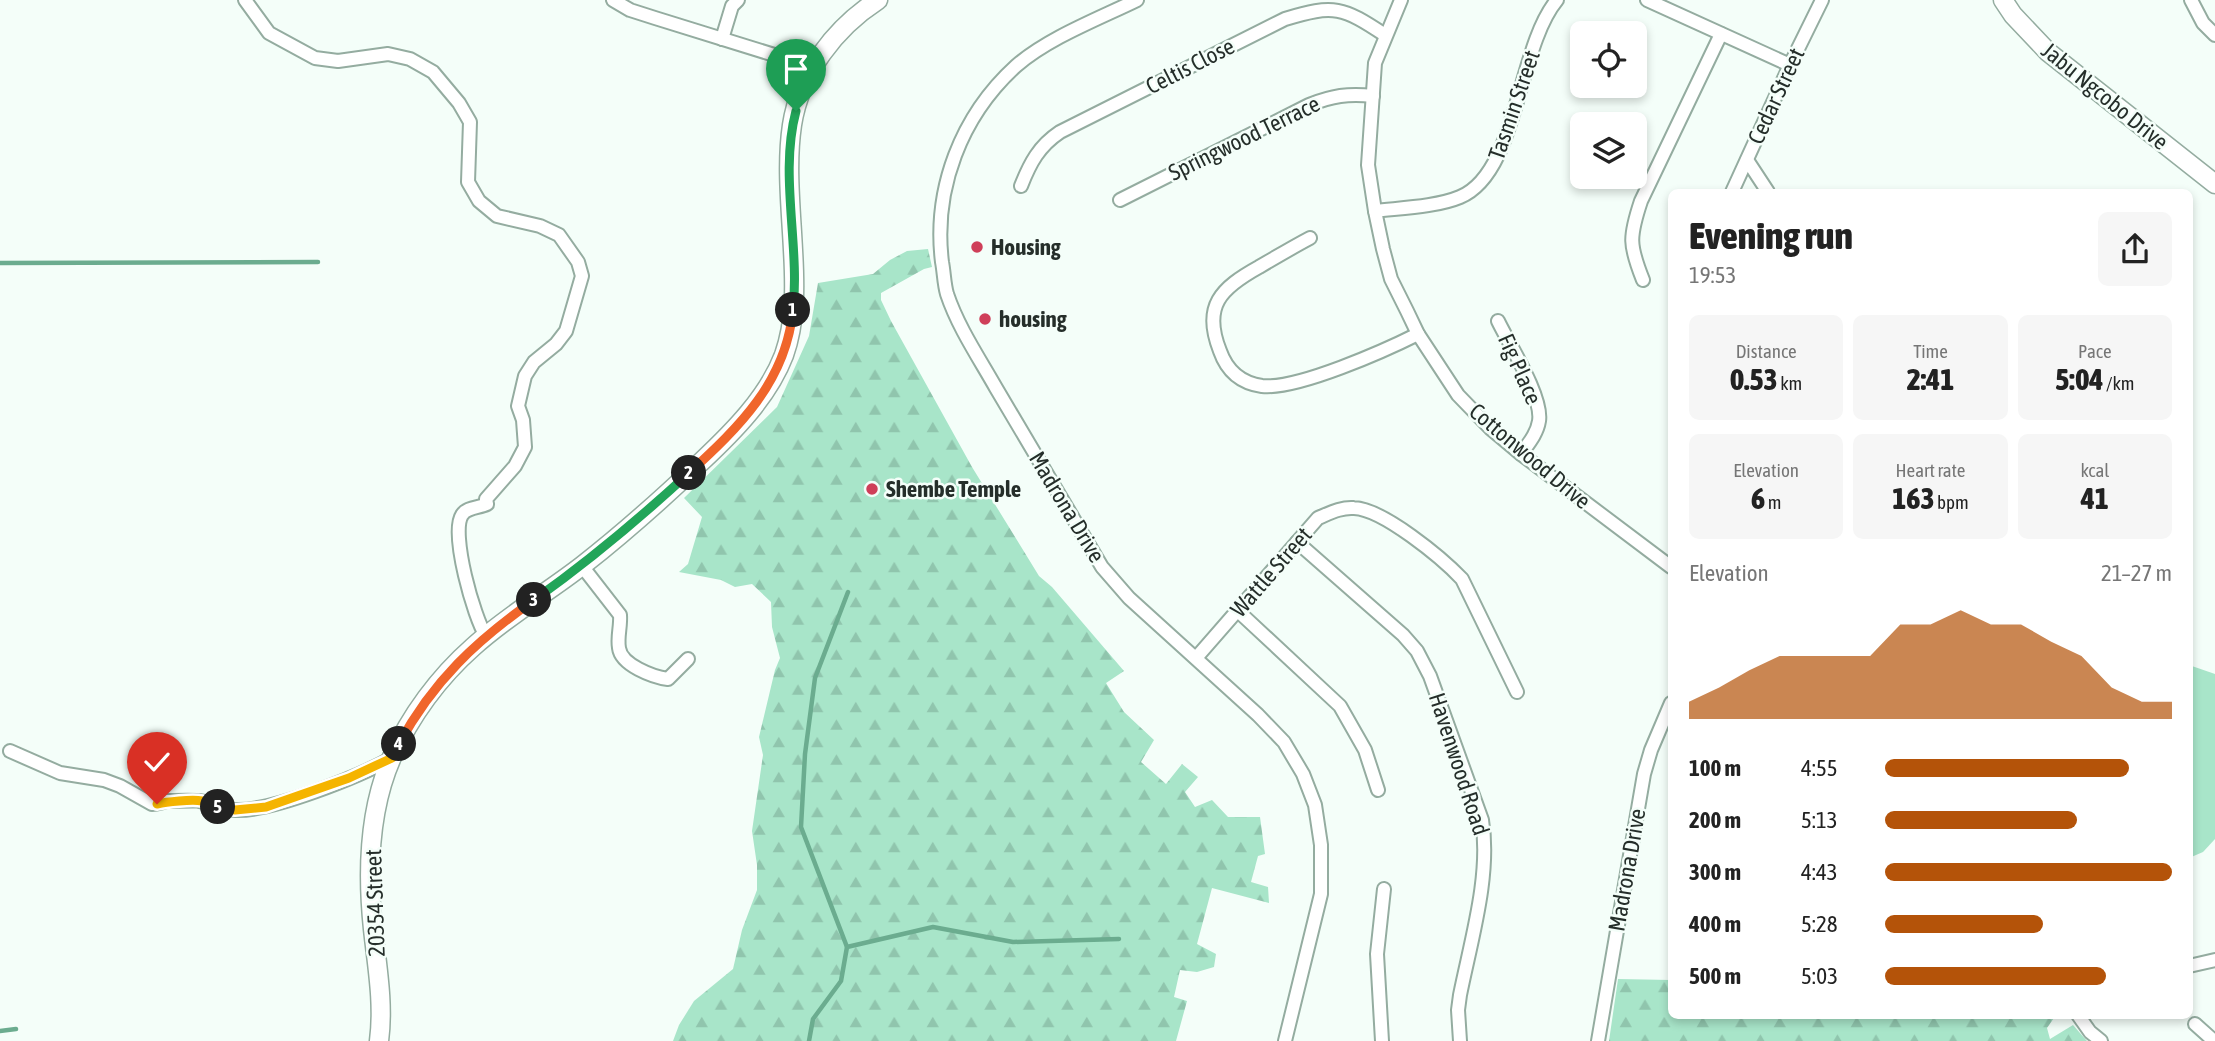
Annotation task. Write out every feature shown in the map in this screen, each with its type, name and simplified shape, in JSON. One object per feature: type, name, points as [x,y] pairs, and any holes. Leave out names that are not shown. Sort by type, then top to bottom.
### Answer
[{"type":"street","points":[[245,0],[269,33],[315,58],[338,61],[388,54],[410,60],[433,72],[459,103],[470,122],[468,183],[479,201],[497,216],[540,226],[559,236],[578,262],[582,276],[566,331],[556,344],[534,362],[525,376],[518,406],[523,420],[525,447],[514,467],[490,492],[486,499],[487,504],[467,510],[461,516],[459,535],[462,556],[480,625],[486,636]]},
{"type":"street","points":[[613,0],[630,10],[813,67]]},
{"type":"street","points":[[722,38],[732,6],[738,0]]},
{"type":"street","name":"20354 Street","points":[[379,1041],[379,982],[370,862],[374,822],[392,758],[431,692],[472,647],[582,566],[645,514],[716,448],[775,376],[792,327],[794,304],[790,168],[792,125],[801,93],[813,67],[836,34],[855,15],[878,0]]},
{"type":"street","name":"Madrona Drive","points":[[1137,0],[1044,47],[1017,65],[988,95],[971,119],[955,151],[940,214],[940,245],[946,293],[965,334],[1102,567],[1129,598],[1258,715],[1284,742],[1304,774],[1315,805],[1321,845],[1321,894],[1285,1041]]},
{"type":"street","name":"Cottonwood Drive","points":[[1401,0],[1375,63],[1368,165],[1375,211],[1391,279],[1419,334],[1458,395],[1490,428],[1521,454],[1668,565]]},
{"type":"street","name":"Tasmin Street","points":[[1375,211],[1458,198],[1475,189],[1488,177],[1506,133],[1544,19],[1557,0]]},
{"type":"street","points":[[1647,0],[1790,65]]},
{"type":"street","name":"Cedar Street","points":[[1733,189],[1822,0]]},
{"type":"street","name":"Jabu Ngcobo Drive","points":[[2003,0],[2013,15],[2048,52],[2215,184]]},
{"type":"street","points":[[2192,0],[2203,23],[2215,35]]},
{"type":"street","name":"Celtis Close","points":[[1021,186],[1035,155],[1049,139],[1060,132],[1285,19],[1314,10],[1342,11],[1355,15],[1385,35]]},
{"type":"street","points":[[1643,280],[1633,255],[1632,229],[1642,201],[1721,34]]},
{"type":"street","name":"Springwood Terrace","points":[[1120,200],[1308,105],[1346,93],[1373,96]]},
{"type":"street","points":[[1747,160],[1766,189]]},
{"type":"street","points":[[1310,238],[1239,278],[1219,297],[1213,311],[1213,327],[1222,358],[1233,374],[1245,382],[1264,386],[1282,385],[1363,360],[1419,334]]},
{"type":"street","name":"Fig Place","points":[[1498,321],[1538,403],[1540,419],[1537,429],[1521,454]]},
{"type":"street","name":"Wattle Street","points":[[1196,658],[1318,518],[1339,509],[1354,508],[1371,511],[1385,519],[1448,565],[1462,579],[1517,692]]},
{"type":"street","name":"Havenwood Road","points":[[1297,542],[1403,635],[1417,651],[1430,676],[1482,820],[1486,843],[1458,1010],[1460,1041]]},
{"type":"street","points":[[582,566],[620,615],[618,646],[623,658],[647,673],[668,678],[688,659]]},
{"type":"street","points":[[1238,611],[1340,706],[1366,750],[1378,790]]},
{"type":"street","name":"Madrona Drive","points":[[1598,1041],[1644,774],[1668,711]]},
{"type":"street","points":[[10,751],[60,773],[112,783],[152,804],[171,800],[201,800],[212,806],[235,810],[266,807],[349,778],[392,758]]},
{"type":"street","points":[[1382,1041],[1377,946],[1384,889]]},
{"type":"street","points":[[2193,965],[2215,960]]},
{"type":"street","points":[[2081,1019],[2101,1041]]},
{"type":"street","points":[[2195,1024],[2214,1041]]},
{"type":"green space","points":[[928,249],[932,267],[881,293],[881,300],[891,321],[972,467],[1039,576],[1052,587],[1124,671],[1106,683],[1124,712],[1154,740],[1141,762],[1166,784],[1182,764],[1198,777],[1185,792],[1195,807],[1212,800],[1228,817],[1260,817],[1265,854],[1258,856],[1251,882],[1268,887],[1269,903],[1212,888],[1197,944],[1216,954],[1214,967],[1197,972],[1180,970],[1174,997],[1187,1001],[1176,1041],[673,1041],[679,1025],[694,1001],[733,969],[742,930],[757,890],[757,865],[752,831],[763,755],[759,737],[780,658],[772,627],[771,602],[752,584],[735,587],[721,580],[679,572],[688,564],[702,517],[684,498],[777,407],[809,336],[818,283],[873,274],[907,251]]},
{"type":"green space","points":[[2193,666],[2215,674],[2215,839],[2203,852],[2193,856]]},
{"type":"green space","points":[[1618,979],[1668,980],[1668,1019],[2053,1019],[2047,1028],[2050,1039],[2073,1025],[2087,1041],[1609,1041]]},
{"type":"waterway","points":[[0,263],[318,262]]},
{"type":"waterway","points":[[809,1041],[813,1019],[841,981],[847,947],[801,827],[805,754],[815,678],[848,592]]},
{"type":"waterway","points":[[847,947],[933,927],[1013,942],[1119,939]]},
{"type":"waterway","points":[[0,1031],[16,1029]]},
{"type":"place","name":"Housing","points":[[977,247]]},
{"type":"place","name":"housing","points":[[985,319]]},
{"type":"place","name":"Shembe Temple","points":[[872,489]]},
{"type":"route","points":[[157,804],[171,800],[201,800],[212,806],[235,810],[266,807],[349,778],[392,758],[425,700],[472,647],[582,566],[645,514],[716,448],[749,412],[775,376],[792,327],[794,275],[790,168],[792,125],[796,111]]}]
